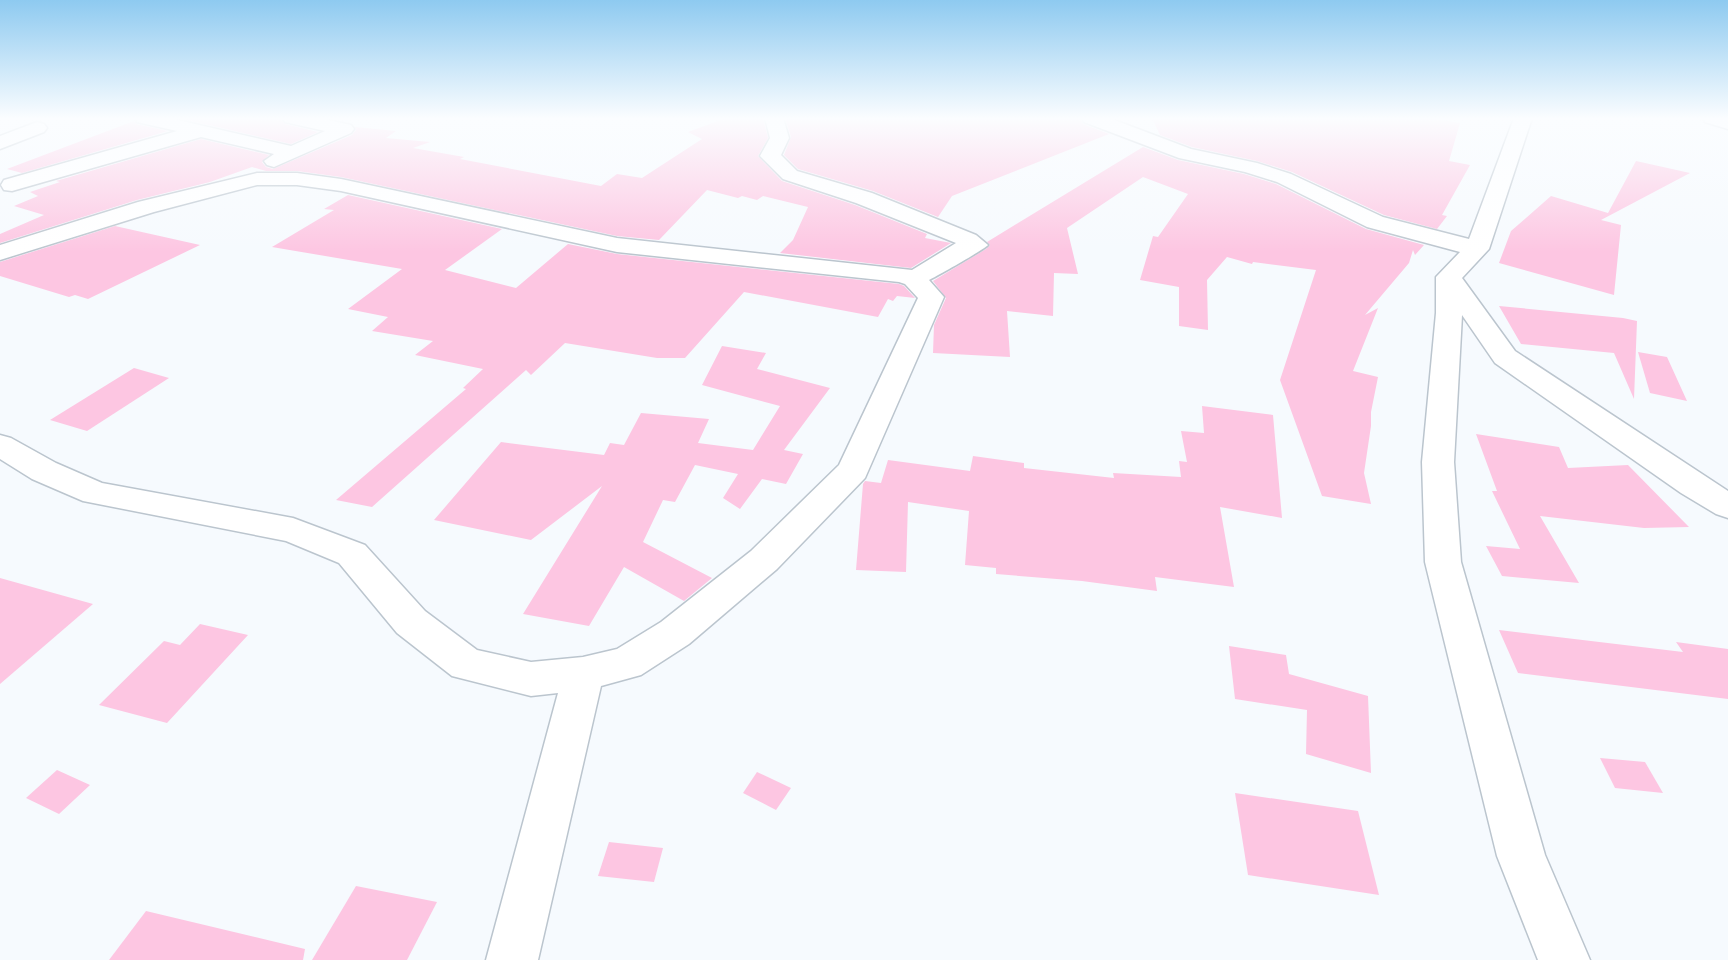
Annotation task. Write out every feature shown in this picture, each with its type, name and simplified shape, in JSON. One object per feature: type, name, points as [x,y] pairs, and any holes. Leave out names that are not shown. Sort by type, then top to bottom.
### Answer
[{"type":"street","points":[[12,184],[87,163]]},
{"type":"street","points":[[257,179],[265,165],[270,163]]},
{"type":"street","points":[[777,163],[790,175],[864,198],[976,245],[963,249],[914,279]]},
{"type":"street","points":[[1229,163],[1284,178],[1375,222],[1477,249]]},
{"type":"street","points":[[1507,163],[1477,249],[1449,277],[1449,313],[1438,462],[1443,562],[1521,856],[1564,960]]},
{"type":"street","points":[[0,253],[146,207],[257,179],[297,180],[341,185],[617,245],[903,275],[914,279],[931,297],[853,470],[764,560],[675,633],[627,663],[584,674],[531,679],[466,664],[411,622],[352,554],[293,530],[95,493],[44,471],[0,445]]},
{"type":"street","points":[[1449,277],[1505,357],[1728,506]]},
{"type":"street","points":[[512,960],[584,674]]},
{"type":"building","points":[[23,163],[57,163],[22,173],[7,169]]},
{"type":"building","points":[[119,163],[263,163],[266,167],[273,169],[287,163],[480,163],[601,186],[617,174],[642,178],[665,163],[765,163],[782,181],[855,205],[927,234],[925,238],[951,243],[911,268],[780,253],[793,240],[808,207],[763,196],[757,200],[742,196],[738,198],[707,190],[659,240],[617,236],[341,177],[297,171],[266,171],[252,167],[210,182],[137,200],[0,243],[0,234],[44,215],[14,206],[38,196],[30,192],[60,182],[56,181]]},
{"type":"building","points":[[792,163],[1036,163],[952,196],[938,217],[873,191],[798,169]]},
{"type":"building","points":[[1117,163],[1191,163],[1244,174],[1276,184],[1366,229],[1424,245],[1415,255],[1413,250],[1409,263],[1365,315],[1378,308],[1353,371],[1378,377],[1371,412],[1364,473],[1371,504],[1322,496],[1280,380],[1316,270],[1253,262],[1252,264],[1227,257],[1207,280],[1208,330],[1179,326],[1179,287],[1140,280],[1153,236],[1158,237],[1188,194],[1143,177],[1067,228],[1078,274],[1054,273],[1053,316],[1007,311],[1010,357],[933,353],[934,325],[946,298],[933,281],[986,249],[990,245],[987,242]]},
{"type":"building","points":[[1263,163],[1458,163],[1470,165],[1442,215],[1447,216],[1437,229],[1384,215],[1292,172]]},
{"type":"building","points":[[1635,163],[1690,173],[1601,220],[1621,225],[1614,295],[1499,263],[1511,231],[1551,196],[1608,213]]},
{"type":"building","points":[[348,195],[502,229],[445,270],[516,288],[568,244],[617,254],[899,284],[915,298],[897,296],[893,301],[888,299],[878,317],[744,292],[685,358],[657,358],[565,343],[531,375],[526,370],[372,507],[336,500],[466,389],[463,388],[483,369],[415,355],[433,341],[372,331],[388,317],[348,309],[402,269],[272,247],[334,210],[324,209]]},
{"type":"building","points":[[115,226],[200,245],[88,299],[75,295],[69,297],[0,276],[0,262]]},
{"type":"building","points":[[1499,306],[1637,321],[1634,399],[1614,353],[1521,344]]},
{"type":"building","points":[[722,346],[766,353],[757,369],[830,388],[784,450],[803,454],[786,484],[762,479],[740,509],[723,498],[738,474],[695,465],[675,502],[663,500],[643,542],[712,578],[684,601],[624,567],[589,626],[523,614],[602,486],[531,540],[434,520],[501,442],[604,455],[610,443],[624,445],[641,413],[709,419],[698,443],[753,450],[780,406],[702,385]]},
{"type":"building","points":[[1638,352],[1667,357],[1687,401],[1650,393]]},
{"type":"building","points":[[134,368],[169,378],[87,431],[50,420]]},
{"type":"building","points":[[1202,406],[1273,415],[1282,518],[1220,507],[1234,587],[1155,577],[1157,591],[1082,581],[996,574],[996,568],[965,565],[969,511],[908,502],[906,572],[856,570],[863,484],[865,481],[881,483],[888,460],[970,471],[973,456],[1024,463],[1024,468],[1114,478],[1113,473],[1181,477],[1179,461],[1187,462],[1181,431],[1204,433]]},
{"type":"building","points":[[1476,434],[1559,447],[1568,468],[1628,465],[1689,527],[1644,528],[1540,516],[1579,583],[1502,576],[1486,546],[1520,549],[1492,491],[1497,491]]},
{"type":"building","points":[[0,578],[93,604],[0,684]]},
{"type":"building","points":[[200,624],[248,635],[167,723],[99,705],[164,641],[180,645]]},
{"type":"building","points":[[1499,630],[1683,652],[1676,642],[1728,649],[1728,699],[1518,673]]},
{"type":"building","points":[[1229,646],[1286,655],[1289,674],[1368,696],[1371,773],[1306,754],[1307,710],[1235,699]]},
{"type":"building","points":[[1600,758],[1645,762],[1663,793],[1615,788]]},
{"type":"building","points":[[57,770],[90,785],[59,814],[26,798]]},
{"type":"building","points":[[757,772],[791,788],[776,810],[743,793]]},
{"type":"building","points":[[1235,793],[1358,811],[1379,895],[1248,875]]},
{"type":"building","points":[[609,842],[663,848],[654,882],[598,876]]},
{"type":"building","points":[[356,886],[437,902],[407,960],[312,960]]},
{"type":"building","points":[[146,911],[305,949],[303,960],[109,960]]}]
